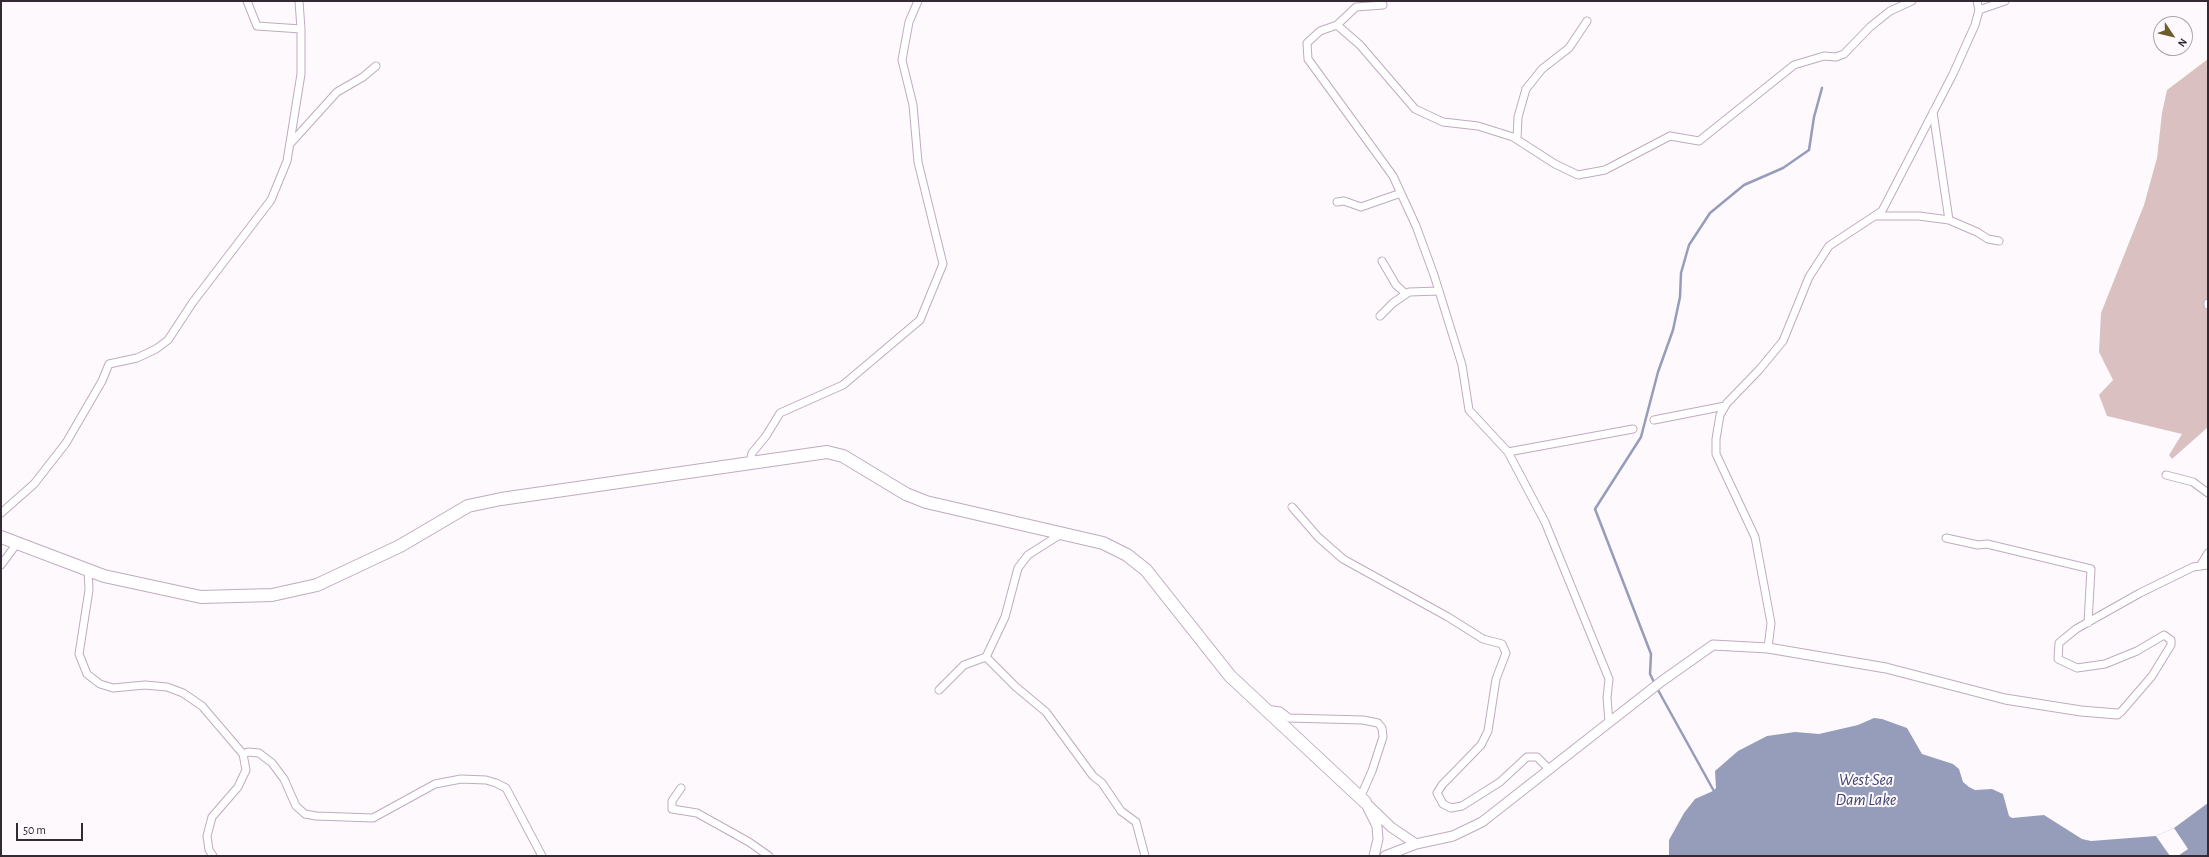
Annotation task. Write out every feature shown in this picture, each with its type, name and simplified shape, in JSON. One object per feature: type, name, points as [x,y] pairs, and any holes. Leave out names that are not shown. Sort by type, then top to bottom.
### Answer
[{"type":"main road","points":[[1,537],[18,542],[104,576],[201,596],[272,595],[317,586],[400,546],[468,506],[501,499],[827,452],[843,456],[906,494],[926,502],[1103,543],[1127,555],[1146,570],[1230,676],[1263,709],[1363,800]]},
{"type":"street","points":[[247,1],[257,26],[302,29]]},
{"type":"street","points":[[1,513],[34,484],[66,443],[102,381],[109,364],[137,358],[156,349],[168,340],[193,302],[271,200],[287,160],[301,74],[302,29],[299,1]]},
{"type":"street","points":[[750,463],[752,453],[766,436],[780,413],[843,385],[920,320],[943,264],[918,162],[913,105],[902,60],[909,22],[918,1]]},
{"type":"street","points":[[1353,9],[1355,1]]},
{"type":"street","points":[[1337,25],[1360,45],[1415,109],[1443,122],[1478,126],[1517,139],[1554,164],[1578,175],[1606,170],[1670,136],[1699,141],[1794,65],[1824,56],[1836,57],[1844,54],[1875,23],[1890,11],[1912,1]]},
{"type":"street","points":[[1768,648],[1770,623],[1755,537],[1716,454],[1716,439],[1719,421],[1725,406],[1772,356],[1783,341],[1808,276],[1829,246],[1882,211],[1933,112],[1975,25],[1978,10],[1977,1]]},
{"type":"street","points":[[1978,10],[2005,1]]},
{"type":"street","points":[[1383,6],[1356,7],[1337,25],[1320,32],[1307,43],[1308,59],[1393,176],[1416,226],[1439,291],[1462,365],[1469,410],[1508,452],[1545,522],[1609,679],[1607,698],[1609,722]]},
{"type":"street","points":[[1517,139],[1518,116],[1526,89],[1542,69],[1569,48],[1587,21]]},
{"type":"street","points":[[290,144],[337,92],[363,77],[376,66]]},
{"type":"street","points":[[1933,112],[1949,220]]},
{"type":"street","points":[[1337,202],[1344,201],[1361,207],[1401,193]]},
{"type":"street","points":[[1875,216],[1919,216],[1949,220],[1977,232],[1988,239],[1999,240]]},
{"type":"street","points":[[1382,261],[1396,285],[1406,294]]},
{"type":"street","points":[[1380,316],[1393,303],[1409,292],[1439,291]]},
{"type":"street","points":[[1654,420],[1725,406]]},
{"type":"street","points":[[1508,452],[1632,429]]},
{"type":"street","points":[[2166,475],[2193,482],[2208,493]]},
{"type":"street","points":[[1292,508],[1318,537],[1343,559],[1448,617],[1483,639],[1502,644],[1506,653],[1496,679],[1488,731],[1481,745],[1442,785],[1437,793],[1443,804],[1451,808],[1462,806],[1500,782],[1526,757],[1537,757],[1550,769]]},
{"type":"street","points":[[939,690],[964,665],[986,657],[1005,618],[1018,568],[1028,555],[1061,534]]},
{"type":"street","points":[[1946,538],[1978,545],[1987,544],[2091,569],[2088,623]]},
{"type":"street","points":[[1,565],[18,542]]},
{"type":"street","points":[[2200,566],[2208,552]]},
{"type":"street","points":[[1385,856],[1416,844],[1453,836],[1482,822],[1609,722],[1713,645],[1768,648],[1886,668],[2005,699],[2081,712],[2117,714],[2121,712],[2152,676],[2171,645],[2171,640],[2164,635],[2137,651],[2105,664],[2077,668],[2058,659],[2059,643],[2076,629],[2140,593],[2193,567],[2208,565]]},
{"type":"street","points":[[88,570],[89,590],[79,654],[87,674],[100,684],[114,688],[145,685],[167,687],[183,693],[202,706],[243,754],[246,770],[238,786],[212,818],[207,836],[209,850],[213,856]]},
{"type":"street","points":[[986,657],[1016,688],[1046,712],[1093,776],[1102,783],[1121,811],[1136,822],[1145,856]]},
{"type":"street","points":[[1263,709],[1280,711],[1289,718],[1363,720],[1378,723],[1382,728],[1383,737],[1363,800],[1377,826],[1378,840],[1374,856]]},
{"type":"street","points":[[243,754],[248,752],[259,753],[272,763],[284,779],[296,806],[305,814],[316,816],[373,818],[435,784],[461,779],[486,780],[496,783],[506,788],[542,856]]},
{"type":"street","points":[[681,788],[672,801],[672,809],[697,813],[749,842],[756,849],[769,856]]},
{"type":"street","points":[[1363,800],[1390,827],[1416,844]]},
{"type":"shaded area","points":[[2208,59],[2208,427],[2172,459],[2169,455],[2182,434],[2107,416],[2099,395],[2113,380],[2099,352],[2101,313],[2144,205],[2157,158],[2162,113],[2167,90]]},
{"type":"water","name":"West Sea Dam Lake","points":[[1874,718],[1882,719],[1907,728],[1922,754],[1953,764],[1959,769],[1963,782],[1969,787],[1975,790],[1992,789],[2003,794],[2009,816],[2012,818],[2044,815],[2082,839],[2091,841],[2156,836],[2174,828],[2208,803],[2208,856],[1669,856],[1669,840],[1684,813],[1695,799],[1713,791],[1716,788],[1715,771],[1738,751],[1767,736],[1795,732],[1819,734],[1858,725]]},
{"type":"pier","points":[[2174,828],[2188,849],[2178,856],[2170,856],[2156,836]]},
{"type":"waterway","points":[[1654,682],[1650,674],[1651,654],[1595,509],[1641,437],[1658,372],[1673,330],[1680,297],[1681,273],[1689,245],[1710,213],[1744,185],[1783,168],[1809,150],[1814,117],[1822,88]]},
{"type":"waterway","points":[[1658,690],[1715,793]]}]
